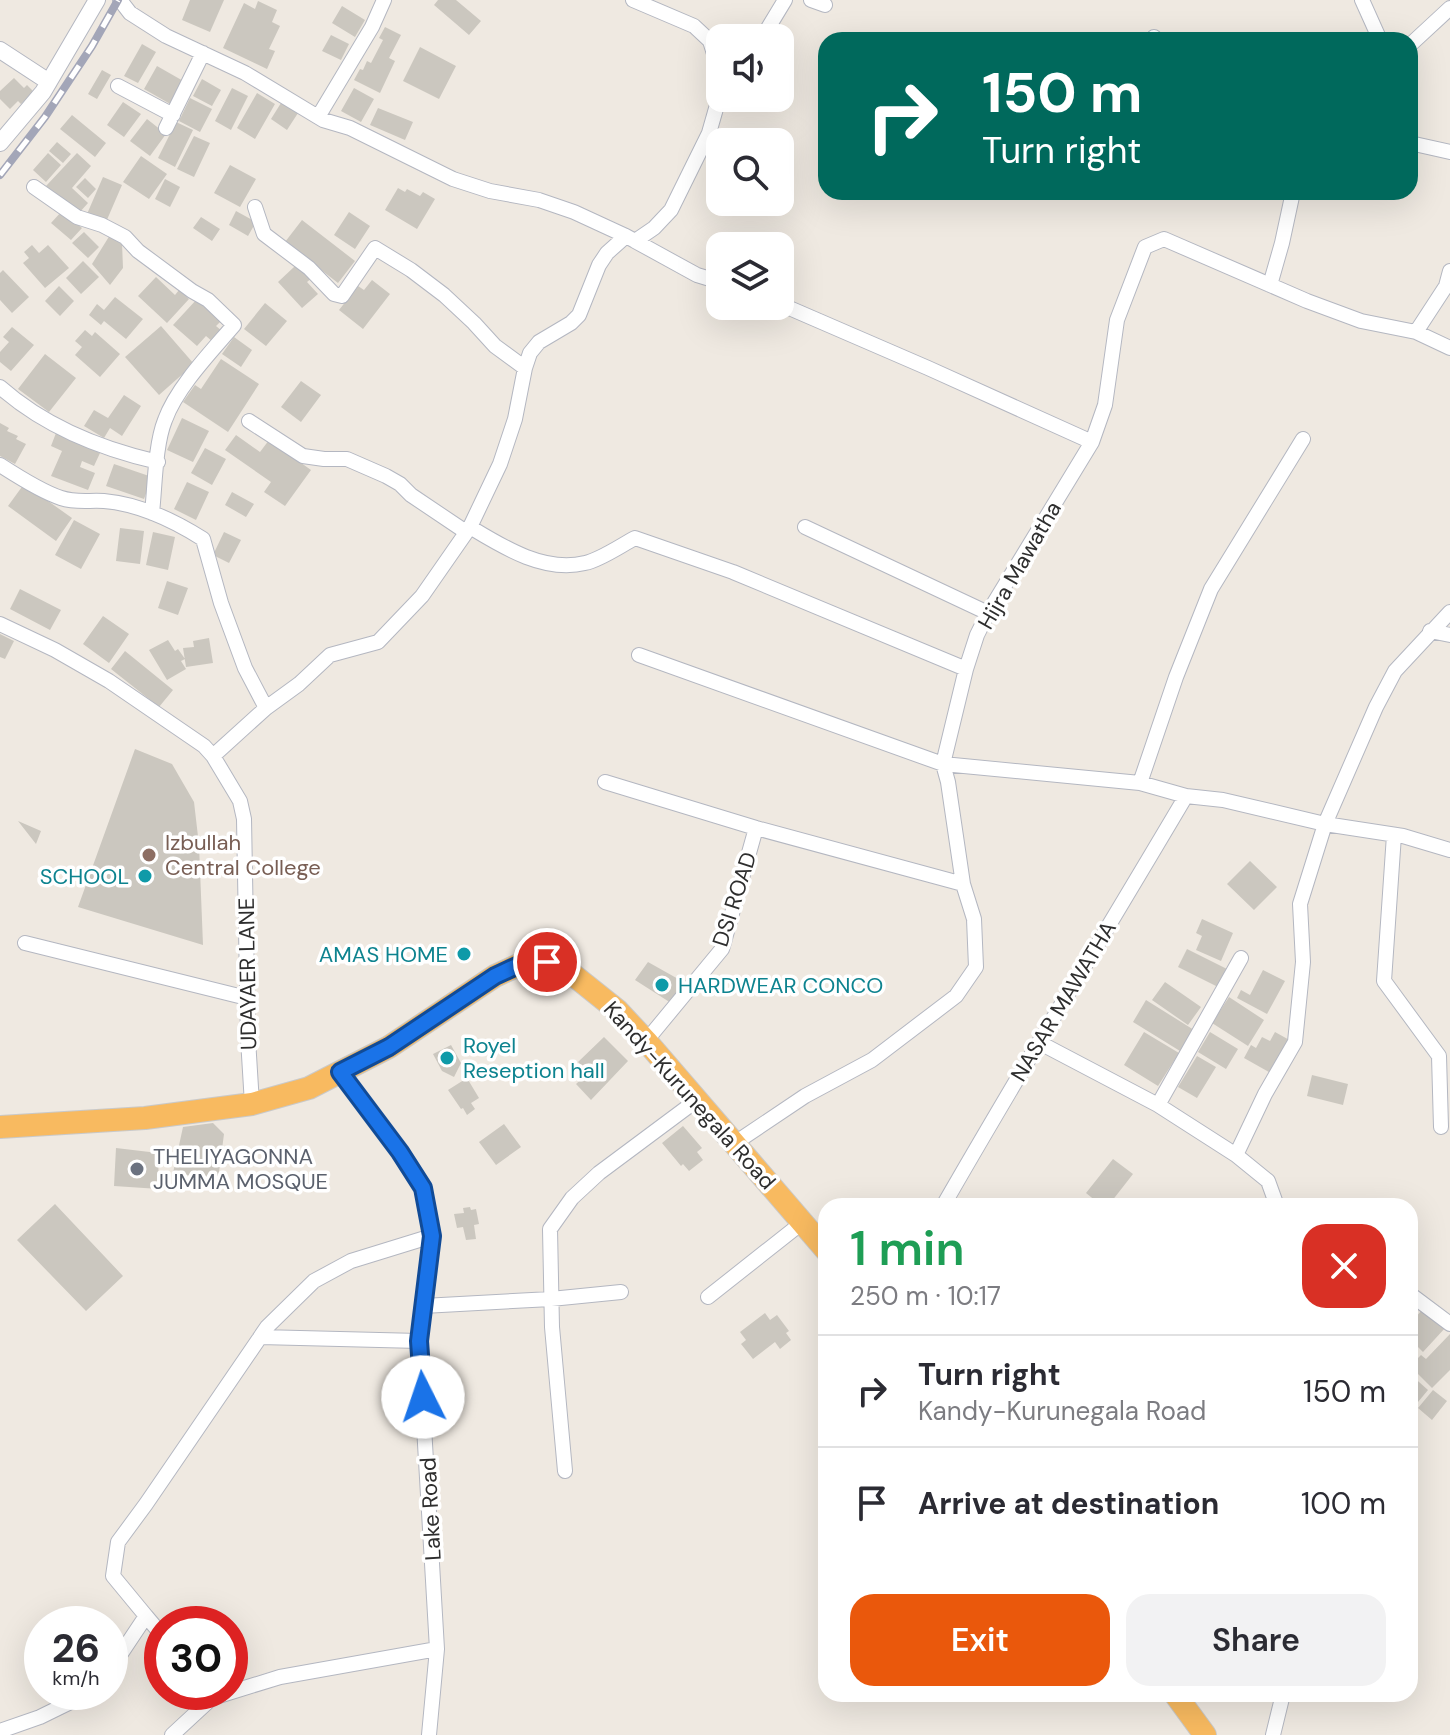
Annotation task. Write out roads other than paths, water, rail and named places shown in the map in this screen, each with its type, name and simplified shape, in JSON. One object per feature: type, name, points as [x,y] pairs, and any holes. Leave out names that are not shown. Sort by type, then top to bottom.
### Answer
[{"type":"highway","name":"Kandy-Kurunegala Road","points":[[0,1127],[145,1118],[252,1104],[309,1088],[389,1047],[495,976],[523,963],[547,962],[567,970],[617,1010],[818,1240]]},
{"type":"highway","points":[[1181,1702],[1205,1735]]},
{"type":"street","points":[[0,143],[49,82],[97,0]]},
{"type":"street","points":[[120,0],[130,13],[166,36],[245,73],[318,117],[350,128],[453,179],[562,208],[631,238],[706,278]]},
{"type":"street","points":[[318,117],[372,27],[384,0]]},
{"type":"street","points":[[633,0],[694,26],[706,37]]},
{"type":"street","points":[[770,24],[785,0]]},
{"type":"street","points":[[1362,0],[1376,32]]},
{"type":"street","points":[[1418,38],[1450,8]]},
{"type":"street","points":[[0,50],[49,82]]},
{"type":"street","points":[[118,86],[169,121],[203,53]]},
{"type":"street","points":[[213,756],[330,655],[378,642],[422,596],[468,529],[503,455],[530,353],[539,342],[579,315],[607,253],[654,228],[671,210],[709,133],[715,112]]},
{"type":"street","points":[[1418,145],[1450,152]]},
{"type":"street","points":[[34,187],[77,217],[125,237],[138,251],[208,300],[234,325],[194,373],[165,418],[152,513]]},
{"type":"street","points":[[1270,285],[1291,200]]},
{"type":"street","points":[[255,207],[264,234],[309,268],[334,294],[342,296],[375,248],[444,295],[495,346],[525,368]]},
{"type":"street","name":"Hijra Mawatha","points":[[735,1143],[805,1096],[872,1060],[956,996],[976,967],[974,919],[963,884],[943,764],[977,635],[1092,442],[1105,405],[1117,320],[1145,247],[1164,239],[1361,321],[1416,332],[1450,348]]},
{"type":"street","points":[[1416,332],[1446,286],[1450,271]]},
{"type":"street","points":[[794,310],[1092,442]]},
{"type":"street","points":[[0,387],[42,418],[68,432],[134,457],[158,462]]},
{"type":"street","points":[[249,421],[303,456],[347,459],[386,476],[411,495],[510,551],[559,566],[587,563],[635,538],[733,572],[966,669]]},
{"type":"street","points":[[1140,783],[1176,677],[1211,589],[1303,439]]},
{"type":"street","points":[[0,465],[59,498],[128,505],[170,519],[203,539],[221,603],[245,668],[266,708]]},
{"type":"street","points":[[805,527],[988,613]]},
{"type":"street","points":[[1236,1155],[1265,1094],[1295,1042],[1303,962],[1300,904],[1325,824],[1395,671],[1450,612]]},
{"type":"street","name":"UDAYAER LANE","points":[[0,624],[55,650],[109,681],[187,732],[213,756],[240,801],[244,819],[252,1104]]},
{"type":"street","points":[[1430,631],[1450,635]]},
{"type":"street","points":[[639,655],[943,764],[1140,783],[1186,796],[1223,800],[1325,824],[1394,835],[1450,850]]},
{"type":"street","points":[[605,782],[756,828],[963,884]]},
{"type":"street","name":"NASAR MAWATHA","points":[[948,1198],[1008,1091],[1040,1043],[1186,796]]},
{"type":"street","name":"DSI ROAD","points":[[646,1041],[722,949],[756,828]]},
{"type":"street","points":[[1394,835],[1384,981],[1444,1057],[1441,1127]]},
{"type":"street","points":[[25,943],[247,998]]},
{"type":"street","points":[[1158,1105],[1241,958]]},
{"type":"street","points":[[1040,1043],[1158,1105],[1236,1155],[1268,1181],[1274,1198]]},
{"type":"street","name":"Lake Road","points":[[340,1072],[423,1188],[432,1236],[419,1341],[437,1649],[429,1735]]},
{"type":"street","points":[[565,1471],[552,1327],[550,1229],[572,1198],[599,1173],[697,1100]]},
{"type":"street","points":[[708,1297],[803,1222]]},
{"type":"street","points":[[144,1614],[113,1576],[118,1542],[267,1327],[314,1281],[351,1261],[432,1236]]},
{"type":"street","points":[[423,1306],[621,1292]]},
{"type":"street","points":[[1418,1300],[1450,1324]]},
{"type":"street","points":[[260,1337],[419,1341]]},
{"type":"street","points":[[128,1643],[144,1619]]},
{"type":"street","points":[[248,1685],[437,1649]]},
{"type":"street","points":[[1273,1735],[1281,1702]]},
{"type":"street","points":[[0,1731],[54,1710]]},
{"type":"street","points":[[172,1735],[196,1710]]},
{"type":"railway","points":[[0,175],[45,117],[118,0]]},
{"type":"place","name":"Izbullah Central College","points":[[149,855]]},
{"type":"place","name":"SCHOOL","points":[[145,876]]},
{"type":"place","name":"AMAS HOME","points":[[464,954]]},
{"type":"place","name":"HARDWEAR CONCO","points":[[662,985]]},
{"type":"place","name":"Royel Reseption hall","points":[[447,1058]]},
{"type":"place","name":"THELIYAGONNA JUMMA MOSQUE","points":[[137,1169]]}]
